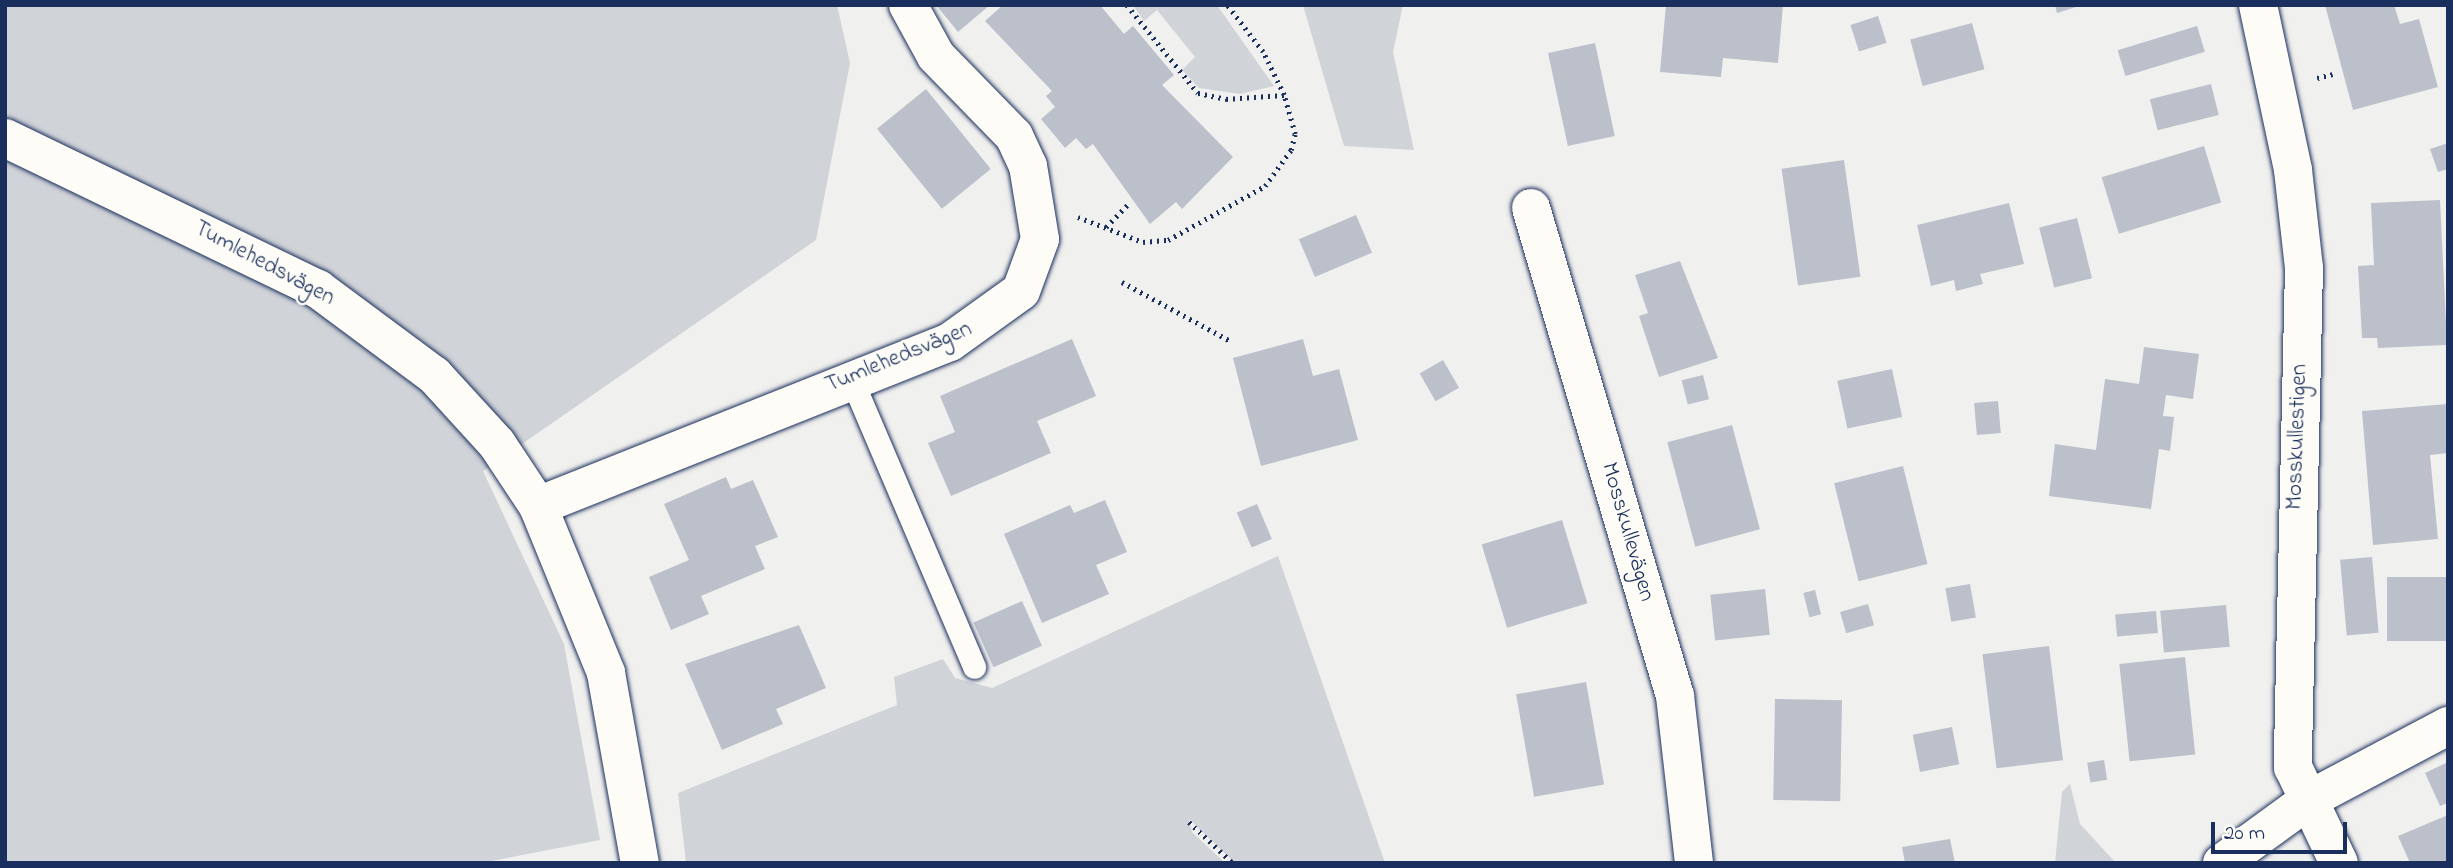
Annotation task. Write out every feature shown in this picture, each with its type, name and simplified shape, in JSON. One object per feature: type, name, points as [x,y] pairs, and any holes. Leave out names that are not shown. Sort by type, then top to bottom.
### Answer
[{"type":"street","name":"Tumlehedsvägen","points":[[538,506],[981,325],[1021,291],[1040,232],[1037,190],[1014,136],[936,56],[908,5]]},
{"type":"street","name":"Mosskullestigen","points":[[2258,5],[2293,170],[2304,268],[2291,697],[2293,767],[2339,863]]},
{"type":"street","name":"Tumlehedsvägen","points":[[5,138],[318,289],[434,375],[497,444],[538,506],[606,673],[640,863]]},
{"type":"street","name":"Mosskullevägen","points":[[1531,208],[1675,696],[1694,863]]},
{"type":"street","points":[[2222,863],[2310,799],[2448,726]]},
{"type":"lane","points":[[850,378],[974,667]]},
{"type":"path","points":[[1127,5],[1198,93],[1226,99],[1284,95]]},
{"type":"path","points":[[1040,232],[1071,216],[1143,242],[1168,240],[1265,186],[1291,150],[1295,134],[1284,95],[1263,52],[1227,5]]},
{"type":"path","points":[[1106,227],[1128,204]]},
{"type":"path","points":[[1122,282],[1229,340]]},
{"type":"path","points":[[1189,822],[1233,863]]},
{"type":"shaded area","points":[[5,5],[837,5],[850,63],[816,240],[483,471],[564,644],[600,840],[481,863],[5,863]]},
{"type":"shaded area","points":[[1133,5],[1217,5],[1274,86],[1240,94],[1199,88],[1182,70],[1195,57],[1157,10],[1144,21]]},
{"type":"shaded area","points":[[1303,5],[1403,5],[1393,52],[1414,150],[1344,146]]},
{"type":"shaded area","points":[[1278,556],[1385,863],[1235,863],[1189,819],[1192,832],[1225,863],[686,863],[678,793],[897,705],[894,677],[943,659],[955,678],[992,688]]},
{"type":"shaded area","points":[[2070,784],[2080,824],[2116,863],[2055,863],[2062,792]]},
{"type":"building","points":[[936,5],[990,5],[958,32]]},
{"type":"building","points":[[1003,5],[1100,5],[1124,34],[1133,26],[1174,75],[1162,85],[1233,157],[1182,209],[1176,202],[1150,224],[1093,144],[1086,149],[1076,138],[1065,148],[1041,119],[1055,107],[1046,96],[1052,91],[985,21]]},
{"type":"building","points":[[1666,5],[1783,5],[1778,63],[1723,58],[1721,77],[1660,72]]},
{"type":"building","points":[[2055,5],[2076,5],[2076,7],[2057,13]]},
{"type":"building","points":[[2325,5],[2394,5],[2400,24],[2419,19],[2438,87],[2353,110]]},
{"type":"building","points":[[1878,16],[1887,43],[1859,52],[1850,25]]},
{"type":"building","points":[[1972,23],[1984,69],[1923,86],[1910,40]]},
{"type":"building","points":[[2197,26],[2205,52],[2126,76],[2118,50]]},
{"type":"building","points":[[1595,43],[1615,136],[1568,146],[1548,53]]},
{"type":"building","points":[[2211,84],[2219,115],[2158,130],[2150,99]]},
{"type":"building","points":[[926,89],[991,169],[942,209],[877,129]]},
{"type":"building","points":[[2448,143],[2448,169],[2438,172],[2430,149]]},
{"type":"building","points":[[2204,146],[2221,202],[2119,234],[2102,177]]},
{"type":"building","points":[[1844,160],[1860,277],[1798,286],[1782,169]]},
{"type":"building","points":[[2440,200],[2447,345],[2378,348],[2377,338],[2362,338],[2358,266],[2374,265],[2371,203]]},
{"type":"building","points":[[2009,203],[2024,264],[1980,274],[1983,284],[1956,291],[1954,280],[1931,286],[1917,225]]},
{"type":"building","points":[[1356,215],[1372,253],[1315,277],[1299,239]]},
{"type":"building","points":[[2077,218],[2092,278],[2054,288],[2039,227]]},
{"type":"building","points":[[1680,261],[1718,358],[1659,377],[1639,316],[1648,313],[1635,275]]},
{"type":"building","points":[[1072,339],[1096,396],[1037,421],[1051,453],[951,496],[928,443],[955,432],[940,396]]},
{"type":"building","points":[[1303,339],[1313,376],[1339,369],[1358,440],[1261,466],[1233,358]]},
{"type":"building","points":[[2144,347],[2199,354],[2193,399],[2166,395],[2163,416],[2174,417],[2170,451],[2159,449],[2151,509],[2049,496],[2055,444],[2096,450],[2105,379],[2139,384]]},
{"type":"building","points":[[1443,360],[1459,388],[1436,401],[1420,374]]},
{"type":"building","points":[[1892,369],[1902,417],[1847,429],[1837,381]]},
{"type":"building","points":[[1703,375],[1709,399],[1688,405],[1682,380]]},
{"type":"building","points":[[1998,401],[2001,433],[1977,435],[1974,403]]},
{"type":"building","points":[[2448,404],[2448,453],[2430,455],[2438,539],[2373,545],[2362,411]]},
{"type":"building","points":[[1732,425],[1760,529],[1695,547],[1667,442]]},
{"type":"building","points":[[1903,466],[1927,564],[1859,581],[1834,483]]},
{"type":"building","points":[[726,477],[731,489],[753,480],[778,537],[755,546],[765,569],[701,596],[709,614],[671,630],[649,577],[689,560],[664,504]]},
{"type":"building","points":[[1105,500],[1127,552],[1096,565],[1109,594],[1042,623],[1004,534],[1070,505],[1074,513]]},
{"type":"building","points":[[1257,504],[1272,539],[1252,548],[1237,513]]},
{"type":"building","points":[[1562,520],[1587,603],[1507,628],[1482,545]]},
{"type":"building","points":[[2372,557],[2379,633],[2347,635],[2340,560]]},
{"type":"building","points":[[2387,577],[2448,577],[2448,641],[2387,641]]},
{"type":"building","points":[[1970,584],[1976,617],[1951,622],[1945,588]]},
{"type":"building","points":[[1765,589],[1770,635],[1715,640],[1710,595]]},
{"type":"building","points":[[1815,590],[1821,614],[1809,617],[1803,593]]},
{"type":"building","points":[[1022,601],[1042,646],[994,667],[974,623]]},
{"type":"building","points":[[1868,604],[1874,625],[1846,633],[1840,612]]},
{"type":"building","points":[[2226,605],[2230,647],[2164,653],[2160,611]]},
{"type":"building","points":[[2156,611],[2158,633],[2117,636],[2115,615]]},
{"type":"building","points":[[799,625],[826,688],[776,709],[783,724],[722,750],[685,664]]},
{"type":"building","points":[[2049,646],[2063,760],[1997,768],[1982,654]]},
{"type":"building","points":[[2185,657],[2195,754],[2130,761],[2119,664]]},
{"type":"building","points":[[1586,682],[1604,784],[1534,797],[1516,694]]},
{"type":"building","points":[[1775,699],[1842,700],[1840,801],[1773,800]]},
{"type":"building","points":[[1952,727],[1959,764],[1920,772],[1913,735]]},
{"type":"building","points":[[2104,760],[2107,780],[2090,782],[2087,763]]},
{"type":"building","points":[[2448,762],[2448,803],[2440,806],[2425,773]]},
{"type":"building","points":[[2448,815],[2448,863],[2410,863],[2398,836]]},
{"type":"building","points":[[1950,839],[1955,863],[1905,863],[1902,847]]}]
